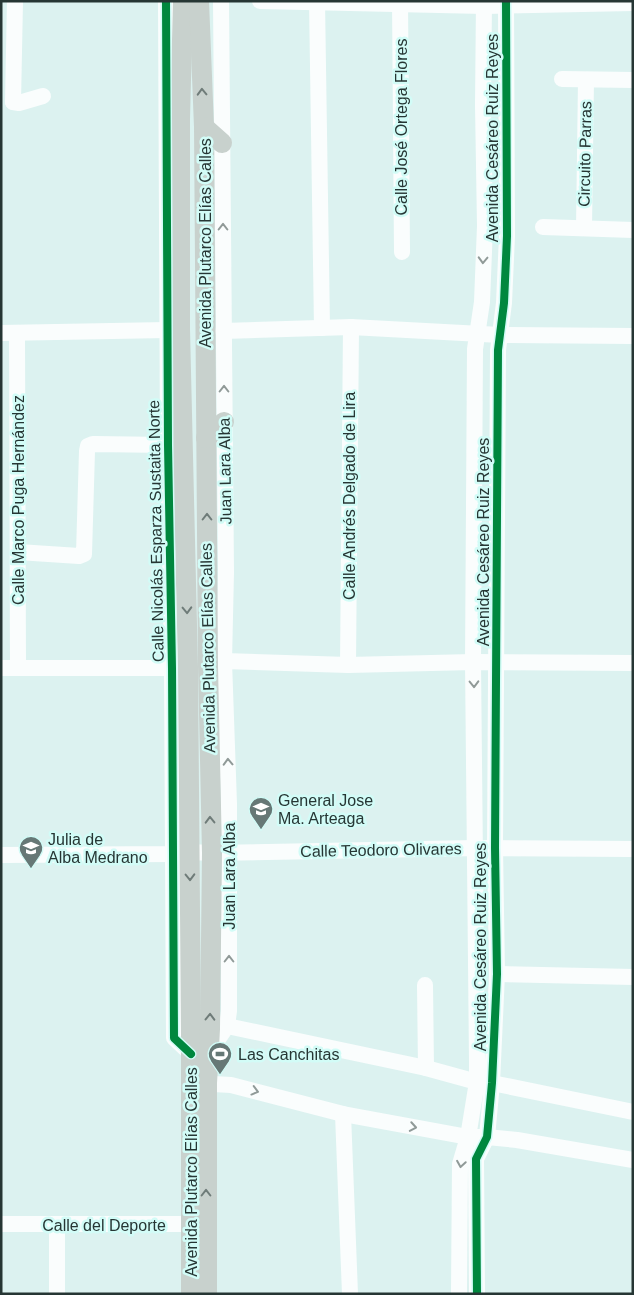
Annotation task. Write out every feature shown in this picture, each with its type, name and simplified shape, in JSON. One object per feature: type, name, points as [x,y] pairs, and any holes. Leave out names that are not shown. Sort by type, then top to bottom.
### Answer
[{"type":"main road","name":"Avenida Plutarco Elías Calles","points":[[183,1],[180,119],[180,329],[173,443],[186,579],[188,667],[181,853],[199,1054],[198,1224],[191,1294]]},
{"type":"main road","name":"Avenida Plutarco Elías Calles","points":[[199,1],[204,127],[206,438],[217,572],[220,852],[210,1029],[199,1054]]},
{"type":"main road","points":[[166,145],[180,119]]},
{"type":"main road","points":[[204,127],[222,143]]},
{"type":"main road","points":[[206,438],[224,422]]},
{"type":"main road","points":[[171,556],[186,579]]},
{"type":"main road","name":"Avenida Plutarco Elías Calles","points":[[198,1224],[207,1294]]},
{"type":"street","points":[[15,1],[7,104],[19,103],[43,96]]},
{"type":"street","name":"Calle Nicolás Esparza Sustaita Norte","points":[[166,1],[167,330],[173,443],[172,668],[181,853]]},
{"type":"street","name":"Juan Lara Alba","points":[[199,1054],[227,1026],[229,1011],[220,852],[229,804],[224,661],[217,572],[224,422],[222,1]]},
{"type":"street","points":[[260,1],[633,3]]},
{"type":"street","points":[[317,2],[322,328]]},
{"type":"street","name":"Calle José Ortega Flores","points":[[400,3],[402,252]]},
{"type":"street","name":"Avenida Cesáreo Ruiz Reyes","points":[[484,3],[485,226],[482,302],[475,359],[473,662],[476,848],[484,1083]]},
{"type":"street","name":"Avenida Cesáreo Ruiz Reyes","points":[[484,1083],[497,974],[495,848],[498,350],[504,303],[507,236],[506,3]]},
{"type":"street","name":"Circuito Parras","points":[[562,79],[633,80]]},
{"type":"street","name":"Circuito Parras","points":[[584,228],[586,80]]},
{"type":"street","name":"Circuito Parras","points":[[543,227],[633,230]]},
{"type":"street","points":[[223,331],[351,327],[500,335],[633,336]]},
{"type":"street","name":"Calle Andrés Delgado de Lira","points":[[348,666],[351,327]]},
{"type":"street","points":[[9,333],[167,330]]},
{"type":"street","name":"Calle Marco Puga Hernández","points":[[9,333],[18,552],[18,668]]},
{"type":"street","points":[[18,552],[80,556],[84,554],[88,446],[93,444],[173,443]]},
{"type":"street","points":[[224,661],[348,666],[473,662],[633,663]]},
{"type":"street","points":[[1,668],[172,668]]},
{"type":"street","name":"Calle Teodoro Olivares","points":[[1,855],[476,848],[633,849]]},
{"type":"street","points":[[497,974],[633,977]]},
{"type":"street","points":[[425,985],[426,1068]]},
{"type":"street","points":[[227,1026],[426,1068],[484,1083],[633,1112]]},
{"type":"street","points":[[199,1083],[231,1085],[343,1114],[468,1137],[517,1140],[633,1160]]},
{"type":"street","points":[[477,1294],[476,1159],[487,1137],[484,1083]]},
{"type":"street","points":[[459,1294],[460,1164],[484,1083]]},
{"type":"street","points":[[343,1114],[350,1294]]},
{"type":"street","name":"Calle del Deporte","points":[[1,1224],[198,1224]]},
{"type":"street","points":[[57,1225],[57,1294]]},
{"type":"cycle path","points":[[166,1],[174,1038],[191,1054]]},
{"type":"cycle path","points":[[477,1294],[476,1159],[487,1137],[492,1083],[497,974],[495,848],[498,350],[504,303],[507,236],[506,1]]},
{"type":"place","name":"General Jose Ma. Arteaga","points":[[261,830]]},
{"type":"place","name":"Julia de Alba Medrano","points":[[31,869]]},
{"type":"place","name":"Las Canchitas","points":[[220,1075]]}]
